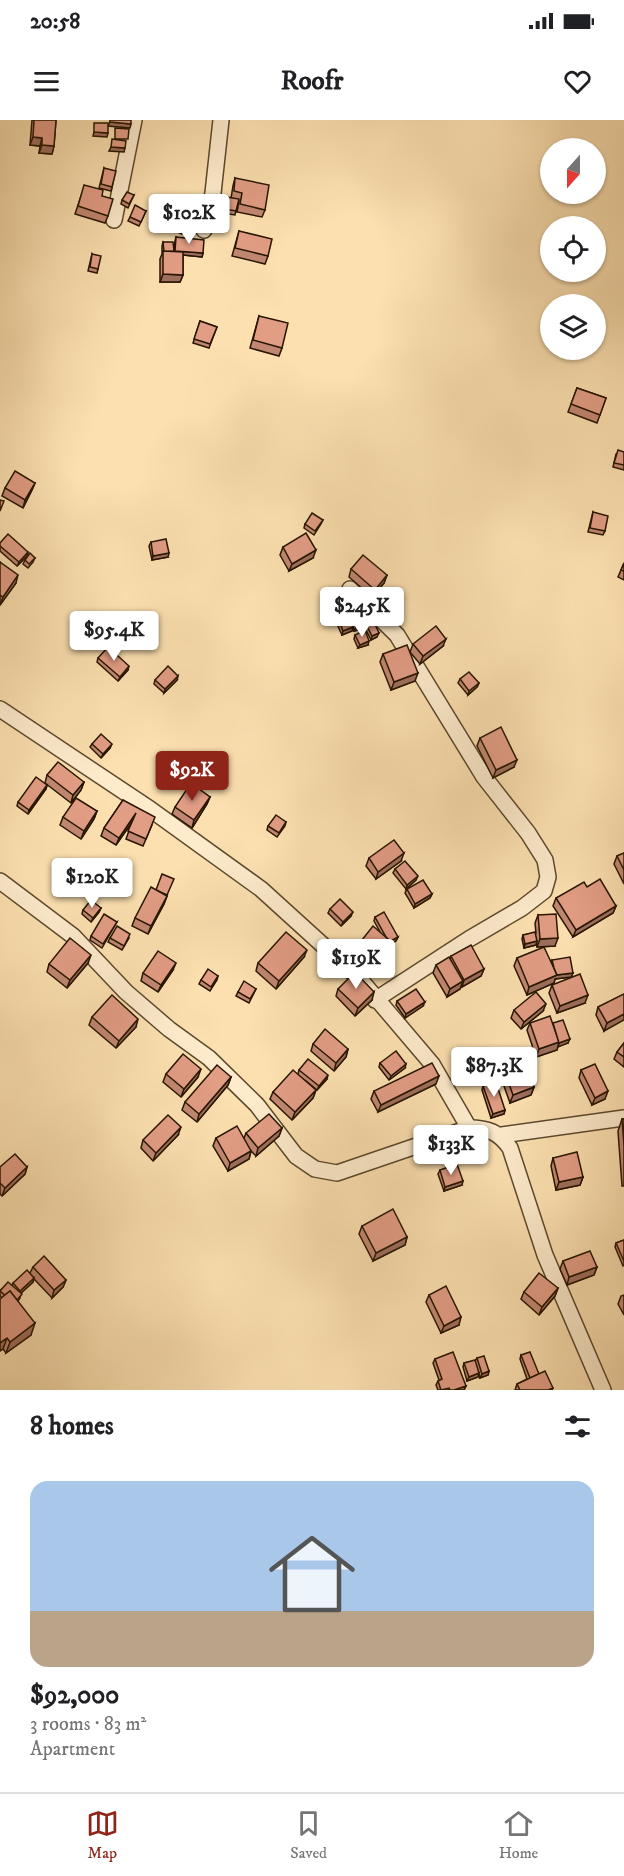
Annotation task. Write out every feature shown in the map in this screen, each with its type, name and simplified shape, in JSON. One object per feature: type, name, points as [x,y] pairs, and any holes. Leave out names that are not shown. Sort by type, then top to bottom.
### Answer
[{"type":"street","points":[[114,220],[134,120]]},
{"type":"street","points":[[204,230],[213,193],[221,120]]},
{"type":"street","points":[[350,588],[397,635],[484,777],[528,833],[545,860],[548,877],[544,891],[522,908],[469,939],[375,1000]]},
{"type":"street","points":[[0,709],[141,803],[261,889],[359,978],[375,1000],[432,1064],[469,1128]]},
{"type":"street","points":[[0,880],[73,936],[126,992],[169,1029],[209,1058],[257,1105],[296,1156],[315,1169],[337,1173],[469,1128],[485,1128],[502,1135],[624,1118]]},
{"type":"street","points":[[502,1135],[510,1148],[545,1255],[603,1390]]},
{"type":"building","points":[[34,120],[56,120],[54,146],[42,145],[42,138],[33,137]]},
{"type":"building","points":[[110,120],[131,120],[131,124],[110,122]]},
{"type":"building","points":[[94,123],[108,123],[108,133],[94,132]]},
{"type":"building","points":[[115,128],[129,129],[128,139],[115,139]]},
{"type":"building","points":[[112,139],[126,141],[125,148],[111,147]]},
{"type":"building","points":[[104,168],[116,171],[112,187],[101,184]]},
{"type":"building","points":[[235,178],[269,185],[265,210],[240,204],[242,193],[234,191]]},
{"type":"building","points":[[84,185],[103,190],[102,196],[113,199],[108,216],[78,206]]},
{"type":"building","points":[[127,192],[134,195],[129,204],[122,200]]},
{"type":"building","points":[[226,197],[239,199],[236,211],[224,209]]},
{"type":"building","points":[[135,205],[146,211],[141,222],[130,217]]},
{"type":"building","points":[[178,219],[187,224],[183,230],[174,226]]},
{"type":"building","points":[[239,231],[272,239],[268,256],[235,248]]},
{"type":"building","points":[[176,237],[204,240],[203,253],[175,251]]},
{"type":"building","points":[[163,242],[173,242],[174,251],[164,252]]},
{"type":"building","points":[[163,251],[183,252],[183,275],[163,274]]},
{"type":"building","points":[[92,254],[101,256],[98,269],[90,267]]},
{"type":"building","points":[[259,316],[288,323],[282,348],[253,340]]},
{"type":"building","points":[[200,321],[217,327],[210,344],[194,339]]},
{"type":"building","points":[[577,388],[606,398],[600,415],[571,404]]},
{"type":"building","points":[[618,450],[624,452],[624,465],[614,463]]},
{"type":"building","points":[[15,471],[35,483],[25,500],[5,488]]},
{"type":"building","points":[[593,512],[608,516],[605,531],[590,528]]},
{"type":"building","points":[[312,513],[323,520],[315,531],[305,524]]},
{"type":"building","points":[[306,533],[316,550],[292,564],[283,547]]},
{"type":"building","points":[[8,534],[28,552],[19,562],[0,546]]},
{"type":"building","points":[[166,539],[169,553],[153,556],[151,542]]},
{"type":"building","points":[[30,553],[35,558],[29,564],[25,560]]},
{"type":"building","points":[[363,555],[387,575],[375,590],[351,569]]},
{"type":"building","points":[[0,562],[18,575],[3,597],[0,595]]},
{"type":"building","points":[[368,608],[372,623],[356,627],[352,613]]},
{"type":"building","points":[[348,614],[353,627],[343,631],[338,618]]},
{"type":"building","points":[[374,622],[379,633],[372,636],[367,626]]},
{"type":"building","points":[[436,626],[446,639],[423,656],[413,644]]},
{"type":"building","points":[[365,630],[369,641],[360,645],[355,635]]},
{"type":"building","points":[[407,645],[418,673],[394,682],[383,654]]},
{"type":"building","points":[[108,647],[129,666],[120,677],[98,658]]},
{"type":"building","points":[[168,666],[178,676],[165,689],[155,680]]},
{"type":"building","points":[[469,672],[479,683],[469,691],[460,679]]},
{"type":"building","points":[[501,727],[517,760],[496,770],[480,738]]},
{"type":"building","points":[[101,734],[112,744],[103,754],[92,744]]},
{"type":"building","points":[[58,762],[84,782],[73,795],[47,775]]},
{"type":"building","points":[[36,777],[47,785],[29,810],[18,802]]},
{"type":"building","points":[[191,783],[210,797],[194,820],[175,807]]},
{"type":"building","points":[[76,798],[97,811],[84,831],[63,817]]},
{"type":"building","points":[[123,800],[155,817],[146,839],[128,831],[136,813],[119,838],[104,828]]},
{"type":"building","points":[[276,815],[286,822],[279,833],[268,826]]},
{"type":"building","points":[[394,840],[404,853],[378,872],[369,858]]},
{"type":"building","points":[[624,853],[624,870],[617,856]]},
{"type":"building","points":[[405,861],[418,876],[407,885],[395,869]]},
{"type":"building","points":[[162,874],[174,879],[167,895],[156,890]]},
{"type":"building","points":[[600,879],[616,906],[576,930],[556,898],[584,882],[587,887]]},
{"type":"building","points":[[423,880],[432,894],[415,904],[407,889]]},
{"type":"building","points":[[151,887],[167,896],[151,926],[135,918]]},
{"type":"building","points":[[340,899],[353,912],[343,922],[330,909]]},
{"type":"building","points":[[91,900],[101,908],[93,918],[83,910]]},
{"type":"building","points":[[384,912],[398,937],[389,942],[375,917]]},
{"type":"building","points":[[104,914],[117,922],[103,944],[91,936]]},
{"type":"building","points":[[556,914],[558,938],[540,939],[538,915]]},
{"type":"building","points":[[117,926],[130,934],[124,946],[110,938]]},
{"type":"building","points":[[373,926],[389,940],[370,963],[354,950]]},
{"type":"building","points":[[286,932],[307,950],[279,981],[258,963]]},
{"type":"building","points":[[535,932],[537,941],[525,944],[523,935]]},
{"type":"building","points":[[70,938],[91,955],[70,980],[49,964]]},
{"type":"building","points":[[471,945],[484,969],[464,980],[451,956]]},
{"type":"building","points":[[544,947],[557,975],[529,987],[517,958]]},
{"type":"building","points":[[158,951],[176,963],[161,985],[143,973]]},
{"type":"building","points":[[449,957],[463,981],[450,989],[436,965]]},
{"type":"building","points":[[570,957],[573,973],[557,975],[552,960]]},
{"type":"building","points":[[208,969],[218,976],[211,987],[201,980]]},
{"type":"building","points":[[355,972],[374,992],[358,1008],[338,989]]},
{"type":"building","points":[[580,974],[588,995],[560,1006],[552,985]]},
{"type":"building","points":[[244,981],[256,989],[250,999],[238,992]]},
{"type":"building","points":[[416,989],[425,1002],[406,1014],[397,1001]]},
{"type":"building","points":[[536,992],[546,1004],[524,1022],[514,1010]]},
{"type":"building","points":[[624,994],[624,1014],[607,1023],[598,1007]]},
{"type":"building","points":[[112,995],[138,1019],[119,1041],[92,1017]]},
{"type":"building","points":[[550,1016],[559,1042],[539,1049],[530,1023]]},
{"type":"building","points":[[563,1020],[570,1039],[559,1043],[553,1023]]},
{"type":"building","points":[[325,1029],[348,1049],[336,1063],[313,1044]]},
{"type":"building","points":[[624,1043],[624,1057],[617,1052]]},
{"type":"building","points":[[396,1051],[406,1064],[391,1076],[380,1063]]},
{"type":"building","points":[[183,1054],[201,1069],[184,1089],[166,1074]]},
{"type":"building","points":[[523,1057],[534,1087],[513,1095],[502,1064]]},
{"type":"building","points":[[308,1059],[328,1075],[319,1086],[299,1070]]},
{"type":"building","points":[[432,1063],[439,1076],[381,1105],[374,1091]]},
{"type":"building","points":[[595,1064],[608,1091],[595,1098],[581,1070]]},
{"type":"building","points":[[217,1065],[231,1077],[199,1114],[185,1102]]},
{"type":"building","points":[[293,1070],[316,1090],[295,1112],[273,1092]]},
{"type":"building","points":[[496,1082],[505,1110],[493,1114],[483,1086]]},
{"type":"building","points":[[269,1114],[282,1128],[258,1148],[246,1133]]},
{"type":"building","points":[[168,1115],[181,1127],[156,1153],[143,1140]]},
{"type":"building","points":[[622,1119],[624,1119],[624,1145]]},
{"type":"building","points":[[237,1126],[251,1151],[230,1163],[216,1138]]},
{"type":"building","points":[[467,1137],[470,1155],[457,1157],[455,1139]]},
{"type":"building","points":[[577,1152],[583,1177],[559,1182],[553,1158]]},
{"type":"building","points":[[15,1154],[27,1167],[5,1188],[0,1183],[0,1167]]},
{"type":"building","points":[[457,1164],[463,1181],[445,1187],[440,1170]]},
{"type":"building","points":[[393,1209],[407,1237],[376,1253],[362,1226]]},
{"type":"building","points":[[624,1240],[624,1261],[616,1243]]},
{"type":"building","points":[[590,1251],[597,1267],[569,1277],[563,1261]]},
{"type":"building","points":[[44,1256],[66,1280],[54,1290],[33,1267]]},
{"type":"building","points":[[27,1270],[34,1278],[20,1291],[13,1283]]},
{"type":"building","points":[[539,1273],[558,1288],[542,1307],[524,1292]]},
{"type":"building","points":[[8,1282],[22,1294],[17,1300],[10,1291],[5,1295],[0,1291]]},
{"type":"building","points":[[446,1286],[461,1317],[444,1326],[429,1295]]},
{"type":"building","points":[[10,1291],[35,1323],[10,1342],[7,1338],[0,1343],[0,1299]]},
{"type":"building","points":[[453,1352],[466,1386],[454,1390],[449,1388],[441,1390],[438,1381],[442,1379],[435,1359]]},
{"type":"building","points":[[530,1352],[539,1374],[530,1378],[521,1355]]},
{"type":"building","points":[[484,1356],[489,1371],[482,1374],[477,1358]]},
{"type":"building","points":[[475,1360],[479,1373],[469,1377],[464,1363]]},
{"type":"building","points":[[545,1371],[553,1388],[520,1390],[517,1384]]}]
